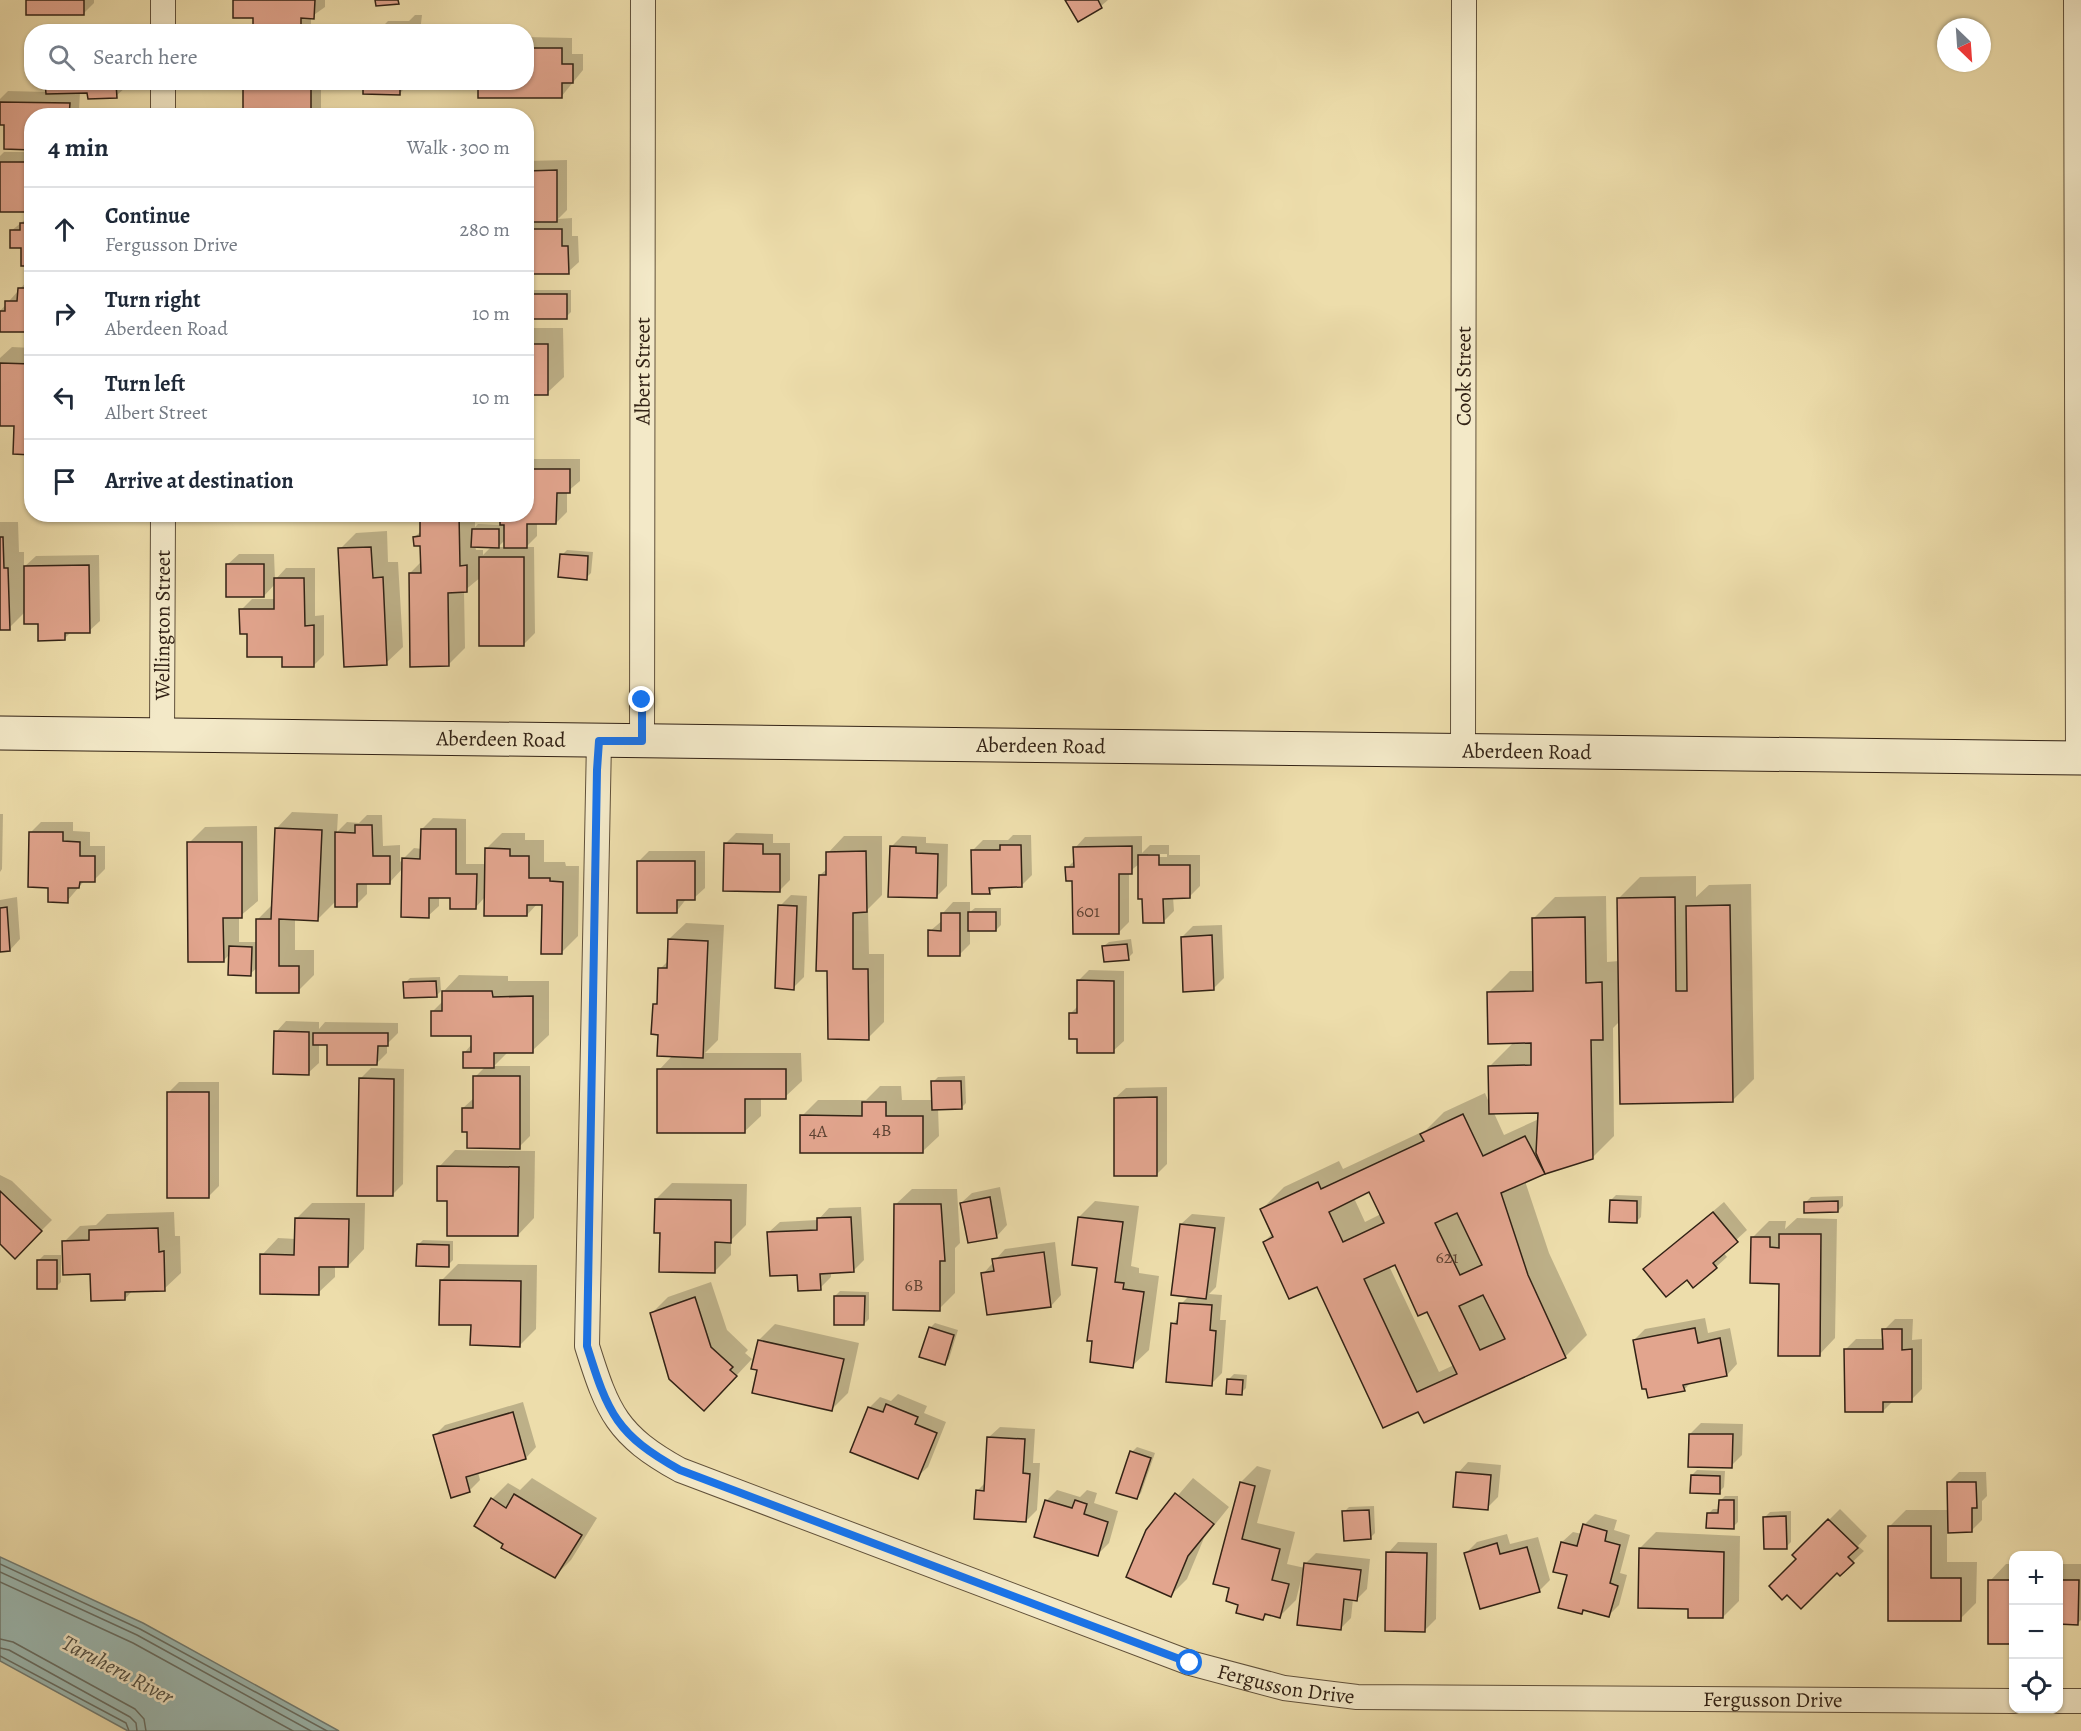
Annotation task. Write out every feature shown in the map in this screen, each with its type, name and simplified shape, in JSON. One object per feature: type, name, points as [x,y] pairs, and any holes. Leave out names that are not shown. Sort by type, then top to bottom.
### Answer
[{"type":"street","points":[[163,0],[163,24]]},
{"type":"street","name":"Albert Street","points":[[642,741],[643,0]]},
{"type":"street","name":"Cook Street","points":[[1463,751],[1464,0]]},
{"type":"street","points":[[2076,0],[2080,758]]},
{"type":"street","points":[[163,90],[163,108]]},
{"type":"street","name":"Wellington Street","points":[[162,735],[163,522]]},
{"type":"street","name":"Aberdeen Road","points":[[0,733],[2080,758]]},
{"type":"street","name":"Fergusson Drive","points":[[599,741],[587,1346],[600,1389],[621,1428],[646,1452],[680,1470],[1190,1663],[1284,1688],[1357,1696],[2009,1701]]},
{"type":"street","points":[[2063,1701],[2081,1701]]},
{"type":"water","name":"Taruheru River","points":[[0,1557],[143,1623],[339,1731],[128,1731],[0,1661]]},
{"type":"building","points":[[26,0],[84,0],[84,15],[26,15]]},
{"type":"building","points":[[233,0],[315,0],[314,19],[301,18],[301,24],[253,24],[253,18],[233,18]]},
{"type":"building","points":[[375,0],[398,0],[399,4],[376,6]]},
{"type":"building","points":[[1065,0],[1098,0],[1102,8],[1078,22]]},
{"type":"building","points":[[534,48],[562,48],[562,64],[573,64],[573,83],[562,83],[562,98],[478,98],[478,90],[534,90]]},
{"type":"building","points":[[46,90],[116,90],[117,98],[88,99],[87,93],[46,94]]},
{"type":"building","points":[[243,90],[311,90],[311,108],[243,108]]},
{"type":"building","points":[[363,90],[400,90],[400,95],[363,94]]},
{"type":"building","points":[[0,102],[70,103],[70,108],[24,108],[24,150],[4,149],[4,125],[0,125]]},
{"type":"building","points":[[0,162],[24,162],[24,212],[0,212]]},
{"type":"building","points":[[557,170],[557,222],[534,222],[534,171]]},
{"type":"building","points":[[20,223],[24,223],[24,266],[21,266],[21,248],[10,248],[10,230],[20,230]]},
{"type":"building","points":[[534,229],[562,229],[562,246],[568,246],[569,274],[534,274]]},
{"type":"building","points":[[18,288],[24,288],[24,332],[0,332],[0,311],[5,311],[5,301],[17,301]]},
{"type":"building","points":[[534,294],[567,294],[567,319],[534,319]]},
{"type":"building","points":[[534,344],[548,344],[548,395],[534,395]]},
{"type":"building","points":[[0,363],[24,364],[24,455],[13,454],[14,426],[0,426]]},
{"type":"building","points":[[534,469],[570,469],[570,493],[557,493],[556,524],[527,524],[527,548],[504,548],[504,525],[500,525],[500,522],[534,522]]},
{"type":"building","points":[[420,522],[459,522],[460,566],[467,565],[467,592],[448,593],[449,666],[410,667],[409,573],[421,573],[420,546],[414,546],[413,537],[420,536]]},
{"type":"building","points":[[472,529],[499,529],[499,548],[471,547]]},
{"type":"building","points":[[0,537],[3,537],[4,568],[8,568],[10,630],[0,630]]},
{"type":"building","points":[[371,547],[373,578],[383,577],[387,665],[344,667],[338,548]]},
{"type":"building","points":[[560,554],[588,556],[587,580],[558,577]]},
{"type":"building","points":[[479,557],[524,557],[524,646],[479,646]]},
{"type":"building","points":[[226,564],[264,564],[264,597],[226,597]]},
{"type":"building","points":[[89,565],[90,633],[65,633],[65,640],[38,641],[38,624],[24,624],[24,566]]},
{"type":"building","points":[[274,578],[304,578],[305,626],[314,625],[314,667],[282,667],[282,657],[247,657],[247,634],[240,634],[239,609],[274,609]]},
{"type":"building","points":[[355,825],[372,825],[373,856],[390,856],[390,884],[357,884],[357,907],[335,907],[335,832],[355,833]]},
{"type":"building","points":[[275,828],[322,830],[318,921],[279,919],[279,966],[299,966],[299,993],[256,993],[256,919],[271,919]]},
{"type":"building","points":[[421,829],[456,829],[456,874],[477,874],[476,909],[450,909],[450,898],[429,898],[429,918],[401,917],[402,858],[420,859]]},
{"type":"building","points":[[29,832],[63,832],[63,841],[80,842],[80,856],[95,856],[95,882],[80,882],[79,888],[68,888],[68,903],[48,902],[48,888],[28,887]]},
{"type":"building","points":[[187,842],[242,842],[242,918],[223,918],[224,962],[188,962]]},
{"type":"building","points":[[724,843],[763,844],[763,854],[780,854],[780,892],[723,891]]},
{"type":"building","points":[[1000,845],[1021,845],[1022,887],[989,888],[990,894],[972,894],[971,850],[1000,850]]},
{"type":"building","points":[[890,846],[916,847],[916,853],[938,854],[937,898],[888,897]]},
{"type":"building","points":[[1132,846],[1132,874],[1119,874],[1119,934],[1073,934],[1072,881],[1066,881],[1065,867],[1074,867],[1073,847]]},
{"type":"building","points":[[485,848],[510,849],[510,856],[529,856],[529,878],[550,878],[550,881],[563,882],[562,954],[541,954],[542,905],[527,905],[527,916],[484,916]]},
{"type":"building","points":[[866,851],[867,912],[853,913],[853,969],[868,969],[869,1040],[828,1039],[827,971],[816,971],[819,875],[826,875],[826,852]]},
{"type":"building","points":[[1138,855],[1159,855],[1159,865],[1190,865],[1190,898],[1163,899],[1164,923],[1143,923],[1142,899],[1138,899]]},
{"type":"building","points":[[637,861],[695,861],[695,900],[677,900],[677,913],[637,913]]},
{"type":"building","points":[[1675,897],[1676,991],[1687,991],[1686,906],[1730,905],[1733,1102],[1620,1104],[1617,898]]},
{"type":"building","points":[[778,905],[797,906],[794,990],[775,988]]},
{"type":"building","points":[[7,907],[10,951],[0,952],[0,908]]},
{"type":"building","points":[[968,912],[996,912],[996,931],[968,931]]},
{"type":"building","points":[[941,913],[960,913],[960,956],[928,956],[928,930],[941,931]]},
{"type":"building","points":[[1585,917],[1586,983],[1602,982],[1603,1040],[1591,1040],[1593,1159],[1545,1174],[1536,1153],[1538,1113],[1489,1114],[1488,1066],[1531,1065],[1531,1043],[1488,1044],[1487,992],[1533,991],[1532,918]]},
{"type":"building","points":[[1212,935],[1214,990],[1183,992],[1181,937]]},
{"type":"building","points":[[668,939],[708,941],[703,1058],[657,1056],[658,1035],[651,1034],[653,1004],[657,1004],[658,968],[667,968]]},
{"type":"building","points":[[1127,944],[1129,960],[1104,962],[1102,946]]},
{"type":"building","points":[[229,946],[252,947],[251,976],[228,975]]},
{"type":"building","points":[[1077,980],[1114,981],[1114,1053],[1077,1053],[1077,1039],[1069,1039],[1069,1013],[1077,1013]]},
{"type":"building","points":[[436,981],[437,997],[404,998],[403,982]]},
{"type":"building","points":[[442,991],[492,991],[493,997],[533,996],[533,1053],[494,1053],[494,1068],[463,1068],[463,1052],[471,1052],[471,1036],[431,1036],[431,1011],[442,1011]]},
{"type":"building","points":[[274,1031],[309,1032],[309,1075],[273,1074]]},
{"type":"building","points":[[313,1033],[388,1033],[388,1046],[378,1046],[377,1065],[327,1065],[327,1045],[313,1045]]},
{"type":"building","points":[[657,1069],[786,1069],[786,1099],[745,1099],[745,1133],[657,1133]]},
{"type":"building","points":[[473,1076],[520,1076],[520,1149],[467,1148],[467,1132],[462,1132],[462,1108],[473,1108]]},
{"type":"building","points":[[359,1078],[394,1079],[393,1196],[357,1196]]},
{"type":"building","points":[[931,1081],[961,1081],[962,1109],[932,1110]]},
{"type":"building","points":[[167,1092],[209,1092],[209,1198],[167,1198]]},
{"type":"building","points":[[1157,1097],[1157,1176],[1114,1176],[1114,1098]]},
{"type":"building","points":[[862,1102],[886,1102],[886,1116],[923,1116],[923,1153],[800,1153],[800,1115],[862,1116]]},
{"type":"building","points":[[1463,1114],[1483,1156],[1525,1136],[1545,1174],[1501,1193],[1528,1275],[1566,1358],[1424,1423],[1418,1412],[1383,1428],[1317,1287],[1289,1299],[1263,1242],[1273,1237],[1260,1209],[1318,1182],[1321,1189],[1424,1141],[1420,1134]],"holes":[[[1369,1192],[1384,1223],[1343,1242],[1329,1212]],[[1457,1213],[1482,1265],[1460,1275],[1435,1223]],[[1395,1265],[1418,1316],[1427,1312],[1457,1374],[1417,1392],[1364,1279]],[[1483,1295],[1505,1339],[1480,1350],[1459,1306]]]},
{"type":"building","points":[[437,1166],[519,1167],[518,1236],[447,1236],[447,1201],[437,1201]]},
{"type":"building","points":[[0,1191],[42,1231],[15,1259],[0,1244]]},
{"type":"building","points":[[990,1197],[997,1238],[968,1243],[960,1203]]},
{"type":"building","points":[[655,1199],[731,1200],[731,1243],[715,1242],[715,1273],[659,1272],[660,1233],[654,1233]]},
{"type":"building","points":[[1610,1200],[1637,1201],[1637,1223],[1609,1222]]},
{"type":"building","points":[[1838,1201],[1838,1212],[1804,1213],[1804,1202]]},
{"type":"building","points":[[894,1204],[941,1204],[945,1261],[940,1261],[940,1311],[893,1310]]},
{"type":"building","points":[[1713,1212],[1738,1242],[1713,1263],[1717,1268],[1693,1288],[1687,1280],[1666,1297],[1643,1269]]},
{"type":"building","points":[[851,1217],[854,1272],[820,1274],[821,1290],[798,1291],[797,1275],[770,1276],[767,1232],[817,1230],[817,1218]]},
{"type":"building","points":[[1078,1217],[1123,1222],[1115,1282],[1124,1283],[1123,1289],[1144,1292],[1133,1368],[1090,1362],[1092,1341],[1087,1341],[1097,1268],[1072,1265]]},
{"type":"building","points":[[295,1218],[349,1219],[348,1267],[319,1267],[319,1295],[260,1294],[260,1254],[294,1255]]},
{"type":"building","points":[[1180,1224],[1215,1228],[1206,1299],[1171,1295]]},
{"type":"building","points":[[158,1228],[159,1252],[164,1251],[165,1291],[125,1292],[125,1300],[91,1301],[90,1274],[63,1275],[62,1241],[89,1240],[89,1230]]},
{"type":"building","points":[[1779,1234],[1821,1234],[1820,1356],[1778,1356],[1779,1284],[1750,1283],[1751,1237],[1770,1237],[1770,1247],[1779,1248]]},
{"type":"building","points":[[417,1244],[449,1245],[449,1267],[416,1266]]},
{"type":"building","points":[[1044,1252],[1051,1307],[987,1315],[981,1273],[994,1271],[992,1259]]},
{"type":"building","points":[[37,1260],[57,1260],[57,1289],[37,1289]]},
{"type":"building","points":[[440,1280],[521,1281],[520,1347],[470,1345],[471,1325],[439,1325]]},
{"type":"building","points":[[834,1296],[865,1296],[864,1325],[834,1325]]},
{"type":"building","points":[[695,1297],[711,1347],[733,1367],[730,1370],[737,1376],[704,1411],[669,1379],[650,1313]]},
{"type":"building","points":[[1179,1303],[1212,1305],[1210,1330],[1216,1331],[1212,1386],[1166,1382],[1171,1323],[1177,1324]]},
{"type":"building","points":[[929,1327],[954,1335],[945,1365],[919,1357]]},
{"type":"building","points":[[1695,1328],[1698,1343],[1720,1338],[1727,1376],[1683,1385],[1685,1391],[1648,1398],[1646,1389],[1642,1389],[1633,1340]]},
{"type":"building","points":[[1882,1329],[1902,1329],[1902,1350],[1912,1349],[1912,1402],[1883,1402],[1883,1412],[1845,1412],[1844,1349],[1883,1349]]},
{"type":"building","points":[[758,1340],[844,1359],[832,1411],[752,1393],[757,1370],[751,1369]]},
{"type":"building","points":[[1227,1379],[1243,1380],[1242,1395],[1226,1394]]},
{"type":"building","points":[[886,1404],[918,1417],[915,1424],[937,1433],[918,1479],[850,1452],[868,1407],[883,1412]]},
{"type":"building","points":[[513,1412],[526,1459],[466,1477],[470,1492],[451,1498],[433,1435]]},
{"type":"building","points":[[1689,1434],[1733,1434],[1732,1468],[1688,1467]]},
{"type":"building","points":[[987,1437],[1025,1439],[1023,1473],[1030,1474],[1026,1522],[974,1519],[976,1490],[984,1491]]},
{"type":"building","points":[[1130,1451],[1151,1458],[1137,1499],[1116,1493]]},
{"type":"building","points":[[1456,1472],[1491,1475],[1488,1510],[1453,1507]]},
{"type":"building","points":[[1691,1475],[1720,1476],[1720,1494],[1690,1493]]},
{"type":"building","points":[[1240,1482],[1255,1486],[1242,1539],[1280,1549],[1272,1580],[1289,1584],[1280,1618],[1265,1614],[1263,1620],[1236,1613],[1238,1605],[1226,1601],[1229,1588],[1213,1584]]},
{"type":"building","points":[[1947,1482],[1976,1482],[1977,1508],[1972,1508],[1972,1532],[1948,1533]]},
{"type":"building","points":[[1175,1493],[1214,1524],[1188,1556],[1171,1597],[1126,1577],[1146,1530]]},
{"type":"building","points":[[514,1494],[582,1535],[555,1578],[501,1548],[503,1544],[474,1526],[491,1498],[506,1508]]},
{"type":"building","points":[[1045,1500],[1072,1508],[1075,1500],[1087,1504],[1084,1514],[1108,1522],[1098,1556],[1034,1537]]},
{"type":"building","points":[[1719,1500],[1734,1500],[1734,1529],[1706,1528],[1707,1513],[1718,1513]]},
{"type":"building","points":[[1369,1510],[1371,1539],[1344,1541],[1342,1511]]},
{"type":"building","points":[[1786,1516],[1787,1549],[1764,1549],[1763,1517]]},
{"type":"building","points":[[1828,1519],[1858,1548],[1848,1557],[1854,1563],[1840,1576],[1837,1573],[1801,1609],[1787,1595],[1782,1600],[1769,1586],[1796,1559],[1792,1555]]},
{"type":"building","points":[[1583,1524],[1607,1531],[1605,1541],[1620,1545],[1610,1583],[1618,1586],[1609,1617],[1583,1610],[1582,1614],[1558,1608],[1567,1575],[1553,1572],[1561,1542],[1577,1546]]},
{"type":"building","points":[[1888,1526],[1931,1526],[1931,1578],[1961,1578],[1961,1621],[1888,1621]]},
{"type":"building","points":[[1497,1543],[1500,1554],[1527,1547],[1540,1592],[1480,1609],[1464,1553]]},
{"type":"building","points":[[1639,1548],[1724,1552],[1723,1618],[1688,1618],[1688,1609],[1638,1608]]},
{"type":"building","points":[[1386,1552],[1427,1553],[1425,1632],[1385,1631]]},
{"type":"building","points":[[1304,1563],[1361,1570],[1357,1601],[1344,1599],[1341,1630],[1297,1625]]},
{"type":"building","points":[[1988,1580],[2009,1580],[2009,1644],[1988,1644]]},
{"type":"building","points":[[2063,1580],[2079,1580],[2078,1625],[2063,1624]]},
{"type":"route","points":[[642,700],[642,741],[599,741],[597,770],[587,1346],[600,1389],[621,1428],[646,1452],[680,1470],[1190,1663]]}]
